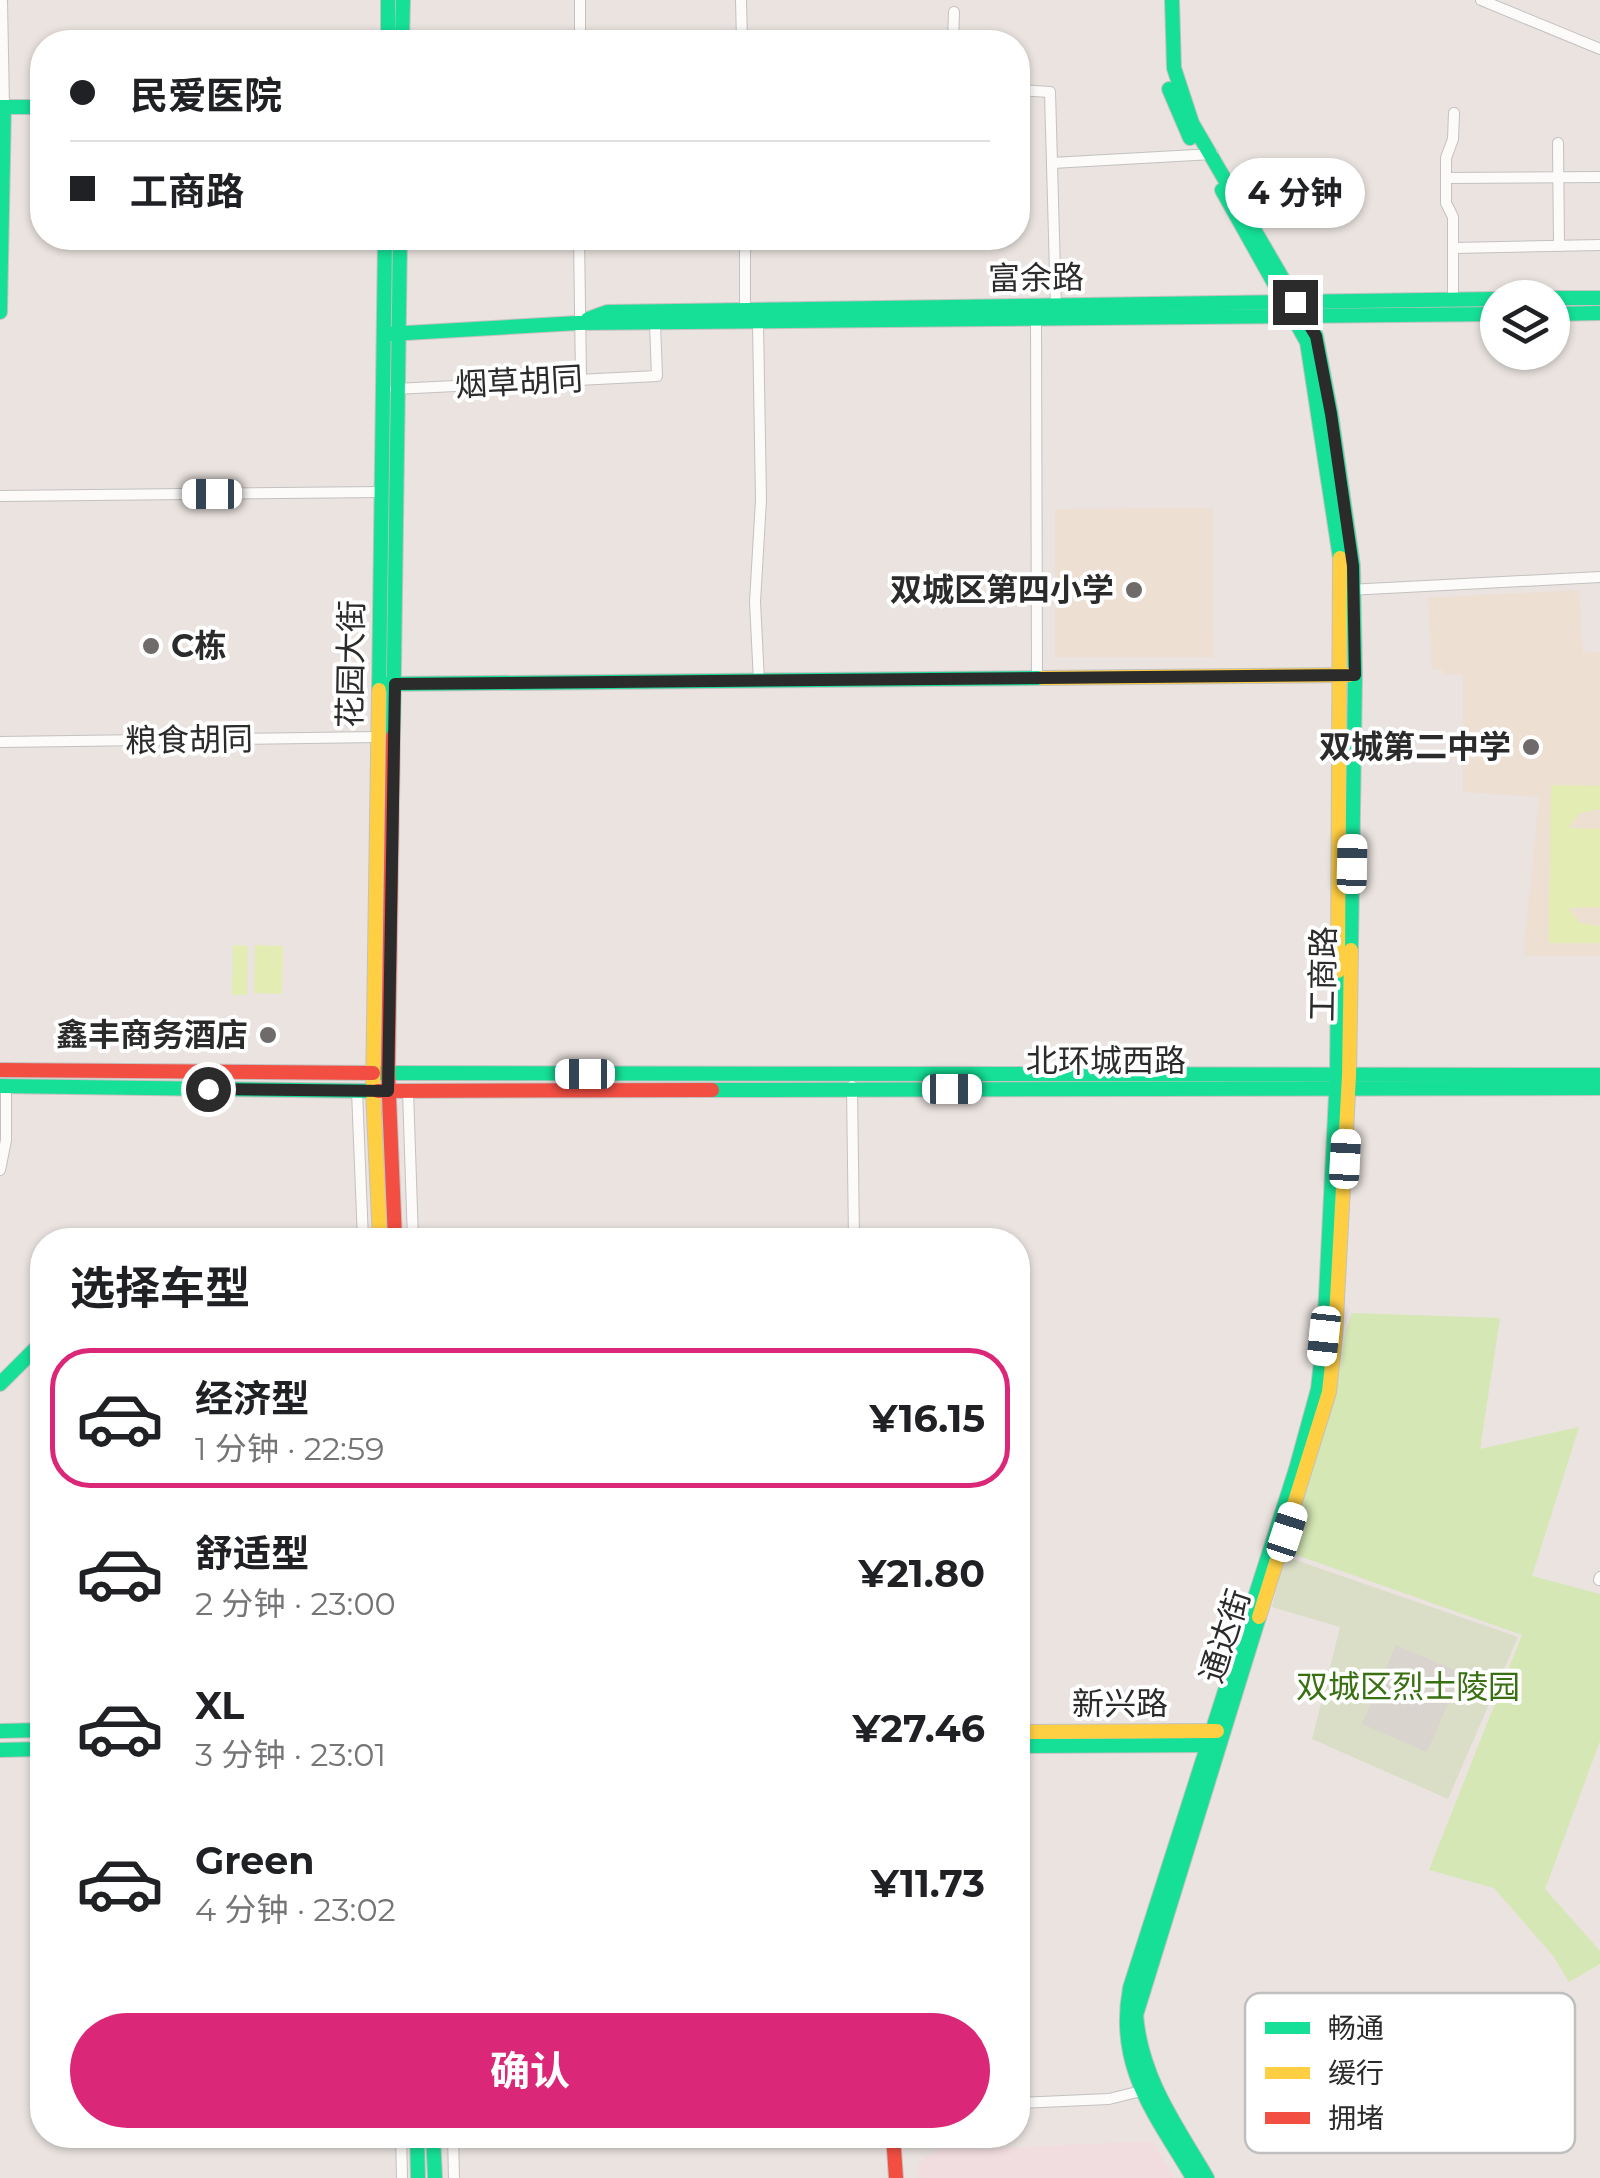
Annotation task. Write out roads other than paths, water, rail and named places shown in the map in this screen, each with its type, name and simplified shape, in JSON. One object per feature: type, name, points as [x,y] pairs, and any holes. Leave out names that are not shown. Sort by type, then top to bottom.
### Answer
[{"type":"main road","points":[[388,0],[388,30]]},
{"type":"main road","points":[[402,30],[403,0]]},
{"type":"main road","name":"工商路","points":[[1163,0],[1164,66],[1170,93],[1180,120],[1208,154]]},
{"type":"main road","name":"工商路","points":[[1172,0],[1174,68],[1180,94],[1208,154],[1294,310],[1316,336],[1324,371],[1350,536],[1343,1082]]},
{"type":"main road","points":[[0,312],[2,107],[30,108]]},
{"type":"main road","name":"花园大街","points":[[380,1073],[378,684],[384,250]]},
{"type":"main road","name":"花园大街","points":[[373,1091],[380,1073],[395,684],[400,250]]},
{"type":"main road","points":[[1570,298],[1600,298]]},
{"type":"main road","name":"富余路","points":[[1294,310],[1480,299]]},
{"type":"main road","name":"富余路","points":[[578,323],[607,312],[1294,310],[1480,314]]},
{"type":"main road","name":"富余路","points":[[382,334],[578,323],[1036,319],[1056,312]]},
{"type":"main road","points":[[1570,314],[1600,313]]},
{"type":"main road","points":[[378,684],[1349,675]]},
{"type":"main road","name":"北环城西路","points":[[0,1070],[852,1081],[1343,1082],[1600,1088]]},
{"type":"main road","name":"北环城西路","points":[[1343,1082],[1600,1075]]},
{"type":"main road","name":"北环城西路","points":[[3,1086],[408,1091],[852,1081]]},
{"type":"main road","name":"通达街","points":[[1193,2178],[1150,2090],[1139,2051],[1136,2015],[1214,1738],[1329,1392],[1335,1337],[1343,1082]]},
{"type":"main road","points":[[373,1091],[379,1228]]},
{"type":"main road","points":[[373,1091],[393,1228]]},
{"type":"main road","points":[[0,1384],[30,1354]]},
{"type":"main road","points":[[0,1731],[30,1730]]},
{"type":"main road","name":"新兴路","points":[[1030,1732],[1214,1738]]},
{"type":"main road","name":"新兴路","points":[[1030,1746],[1214,1738]]},
{"type":"main road","points":[[0,1750],[30,1749]]},
{"type":"main road","name":"通达街","points":[[1150,2090],[1207,2178]]},
{"type":"main road","points":[[417,2148],[418,2178]]},
{"type":"main road","points":[[434,2148],[435,2178]]},
{"type":"main road","points":[[893,2148],[896,2178]]},
{"type":"street","points":[[2,0],[2,107]]},
{"type":"street","points":[[580,0],[580,30]]},
{"type":"street","points":[[740,0],[741,30]]},
{"type":"street","points":[[1481,0],[1600,50]]},
{"type":"street","points":[[953,30],[954,12]]},
{"type":"street","points":[[1030,91],[1050,92],[1056,312]]},
{"type":"street","points":[[1453,300],[1453,217],[1446,204],[1446,158],[1453,139],[1454,113]]},
{"type":"street","points":[[1558,144],[1559,246]]},
{"type":"street","points":[[1052,163],[1208,154]]},
{"type":"street","points":[[1446,178],[1600,177]]},
{"type":"street","points":[[1454,248],[1600,245]]},
{"type":"street","points":[[578,250],[581,378]]},
{"type":"street","points":[[745,250],[745,311]]},
{"type":"street","points":[[1036,319],[1036,679]]},
{"type":"street","name":"烟草胡同","points":[[381,390],[657,376],[655,324]]},
{"type":"street","points":[[758,324],[761,500],[755,602],[759,681]]},
{"type":"street","points":[[0,496],[382,492]]},
{"type":"street","points":[[1348,590],[1600,576]]},
{"type":"street","name":"粮食胡同","points":[[0,742],[378,737]]},
{"type":"street","points":[[852,1081],[854,1228]]},
{"type":"street","points":[[0,1170],[6,1140],[3,1086]]},
{"type":"street","points":[[365,1228],[373,1091]]},
{"type":"street","points":[[408,1091],[413,1228]]},
{"type":"street","points":[[1030,2102],[1109,2099],[1150,2090]]},
{"type":"street","points":[[401,2148],[402,2178]]},
{"type":"street","points":[[453,2148],[454,2178]]},
{"type":"place","name":"双城区第四小学","points":[[1134,590]]},
{"type":"place","name":"C栋","points":[[151,646]]},
{"type":"place","name":"双城第二中学","points":[[1531,747]]},
{"type":"place","name":"鑫丰商务酒店","points":[[268,1035]]},
{"type":"park label","name":"双城区烈士陵园","points":[[1408,1687]]}]
